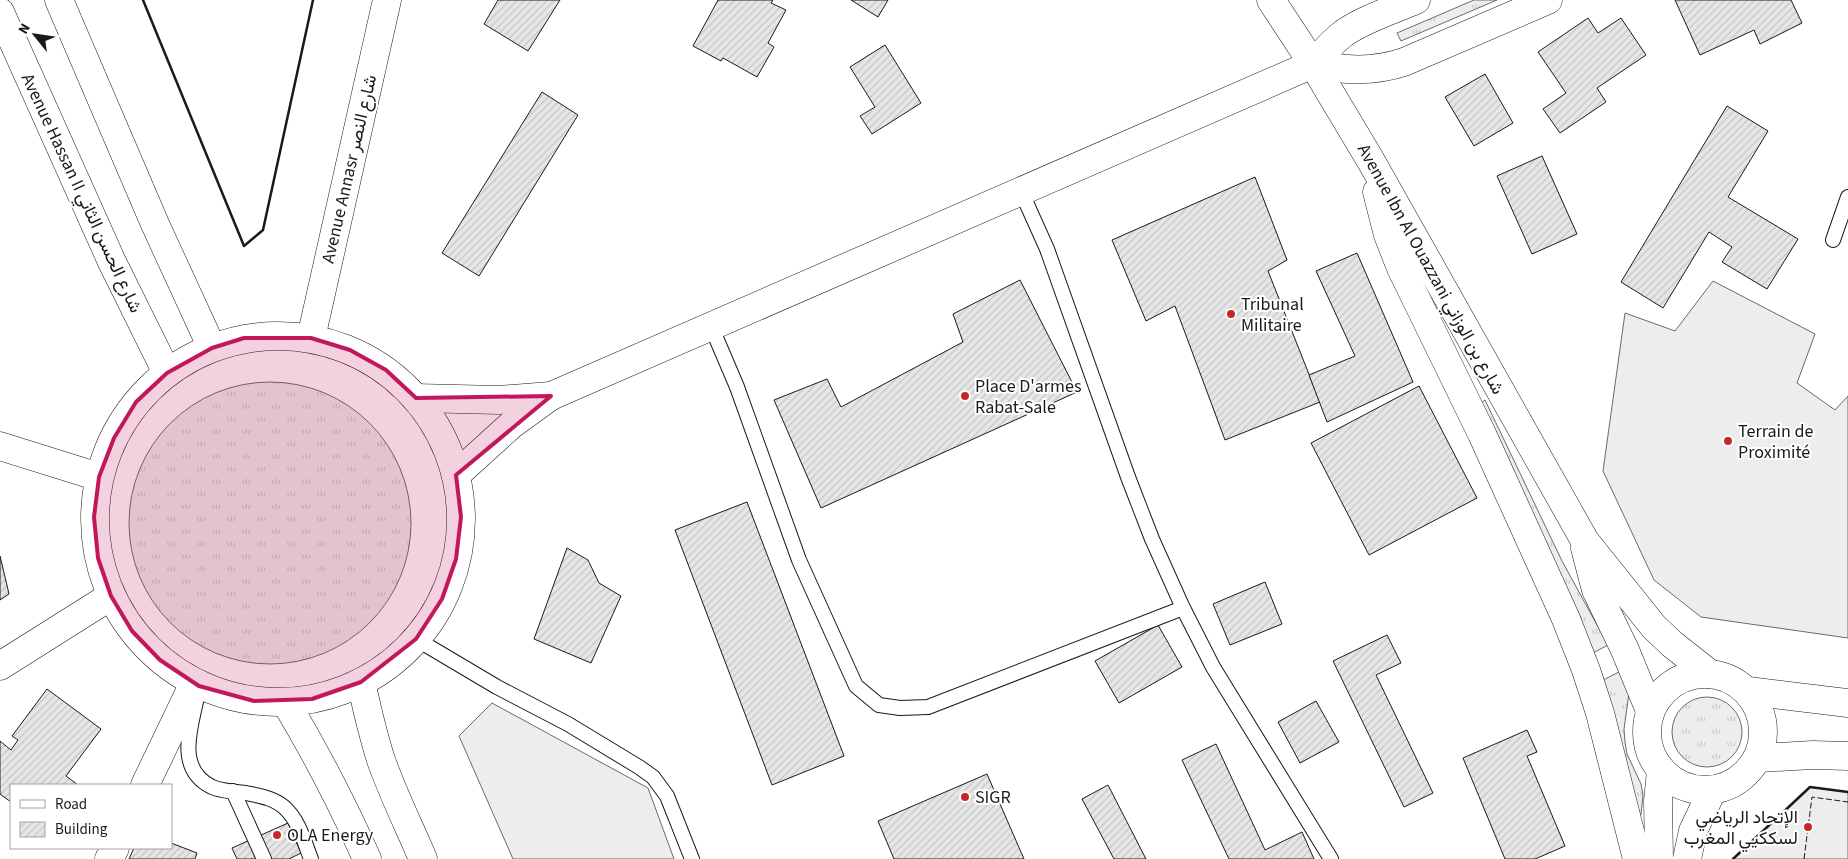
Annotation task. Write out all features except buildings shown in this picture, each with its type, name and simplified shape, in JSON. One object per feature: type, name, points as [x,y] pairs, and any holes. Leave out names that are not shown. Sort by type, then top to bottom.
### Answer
[{"type":"main road","points":[[59,0],[155,224],[212,348]]},
{"type":"main road","name":"Avenue Annasr شارع النصر","points":[[311,338],[387,0]]},
{"type":"main road","name":"Avenue Ibn Al Ouazzani شارع بن الوزاني","points":[[1271,0],[1314,64],[1585,541],[1654,627],[1710,674]]},
{"type":"main road","points":[[456,475],[511,425],[551,396],[1314,64],[1328,47],[1344,33],[1363,22],[1416,0]]},
{"type":"main road","points":[[1314,64],[1350,70],[1386,68],[1548,0]]},
{"type":"main road","name":"Avenue Hassan II شارع الحسن الثاني","points":[[0,12],[112,262],[167,373]]},
{"type":"main road","points":[[1370,161],[1378,201],[1388,235],[1401,268],[1510,493],[1583,662],[1600,713],[1637,859]]},
{"type":"main road","points":[[277,335],[311,338],[350,350],[386,370],[416,398],[441,434],[456,475],[461,517],[456,559],[442,599],[416,640],[382,669],[361,682],[337,692],[312,699],[286,702],[254,702],[223,695],[197,684],[160,660],[132,631],[111,596],[98,558],[94,518],[99,477],[114,438],[136,402],[167,373],[212,348],[244,338],[277,335]]},
{"type":"main road","points":[[416,398],[490,400],[551,396]]},
{"type":"main road","points":[[0,446],[99,477]]},
{"type":"main road","name":"Avenue Ibn Al Ouazzani شارع بن الوزاني","points":[[1585,541],[1589,566],[1596,590],[1625,650],[1650,711]]},
{"type":"main road","points":[[0,666],[111,596]]},
{"type":"main road","points":[[1710,674],[1723,676],[1736,682],[1748,691],[1756,702],[1764,730],[1759,758],[1745,776],[1724,788],[1712,791],[1699,791],[1686,788],[1673,781],[1661,771],[1654,760],[1646,736],[1650,711],[1668,687],[1688,677],[1710,674]]},
{"type":"main road","points":[[361,682],[370,722],[382,760],[396,798],[423,859]]},
{"type":"main road","points":[[146,784],[197,684]]},
{"type":"main road","points":[[1748,691],[1848,703]]},
{"type":"main road","points":[[286,702],[343,805],[367,859]]},
{"type":"main road","points":[[1759,758],[1813,755],[1848,756]]},
{"type":"main road","points":[[1659,859],[1658,801],[1661,771]]},
{"type":"main road","points":[[1687,859],[1694,831],[1712,791]]},
{"type":"lane","points":[[1021,191],[1048,249],[1128,477],[1152,539],[1183,608],[1213,667],[1331,859]]},
{"type":"lane","points":[[1833,240],[1848,197]]},
{"type":"lane","points":[[711,326],[738,387],[799,560],[856,686],[879,705],[900,708],[928,707],[1183,608]]},
{"type":"lane","points":[[416,640],[497,687],[568,724],[639,766],[653,777],[667,796],[692,859]]},
{"type":"lane","points":[[197,684],[187,747],[189,760],[194,772],[202,781],[213,788],[265,797],[285,808],[299,827],[311,859]]},
{"type":"lane","points":[[233,791],[264,859]]},
{"type":"highlighted area","points":[[244,338],[311,338],[350,350],[386,370],[416,398],[551,396],[456,475],[461,517],[456,559],[442,599],[416,639],[361,682],[312,699],[254,701],[199,686],[160,660],[132,631],[111,596],[98,558],[94,517],[99,477],[114,438],[136,402],[167,373],[212,348]]},
{"type":"green space","points":[[1474,0],[1497,0],[1401,41],[1397,33]]},
{"type":"green space","points":[[284,382],[298,384],[337,398],[349,405],[370,423],[388,444],[401,469],[409,495],[411,523],[409,551],[401,577],[388,602],[370,623],[349,641],[324,654],[298,662],[256,664],[242,662],[203,648],[180,632],[161,613],[145,590],[131,551],[129,509],[131,495],[145,456],[161,433],[180,414],[203,398],[242,384]]},
{"type":"green space","points":[[1485,400],[1562,561],[1608,645],[1593,653],[1481,403]]},
{"type":"green space","points":[[1621,671],[1629,693],[1624,729],[1625,742],[1627,754],[1641,784],[1643,795],[1641,815],[1637,815],[1603,680]]},
{"type":"green space","points":[[1707,697],[1720,700],[1732,707],[1739,719],[1742,732],[1739,745],[1732,757],[1720,764],[1707,767],[1694,764],[1682,757],[1675,745],[1672,732],[1675,719],[1682,707],[1694,700]]},
{"type":"shaded area","name":"Terrain de Proximité","points":[[1713,281],[1815,334],[1797,383],[1835,410],[1848,396],[1848,638],[1701,617],[1654,580],[1603,471],[1625,313],[1675,331]]},
{"type":"shaded area","points":[[492,703],[648,788],[674,859],[513,859],[459,736]]},
{"type":"shaded area","name":"الإتحاد الرياضي لسككيي المغرب","points":[[1810,787],[1848,792],[1848,859],[1733,859]]},
{"type":"fence","points":[[1804,859],[1812,797],[1848,802]]},
{"type":"wall","points":[[143,0],[244,246],[263,230],[313,0]]},
{"type":"wall","points":[[1733,859],[1810,787],[1848,792]]},
{"type":"place","name":"Tribunal Militaire","points":[[1231,314]]},
{"type":"place","name":"Place D'armes Rabat-Sale","points":[[965,396]]},
{"type":"place","name":"Terrain de Proximité","points":[[1728,441]]},
{"type":"place","name":"SIGR","points":[[965,797]]},
{"type":"place","name":"الإتحاد الرياضي لسككيي المغرب","points":[[1808,827]]},
{"type":"place","name":"OLA Energy","points":[[277,835]]}]
